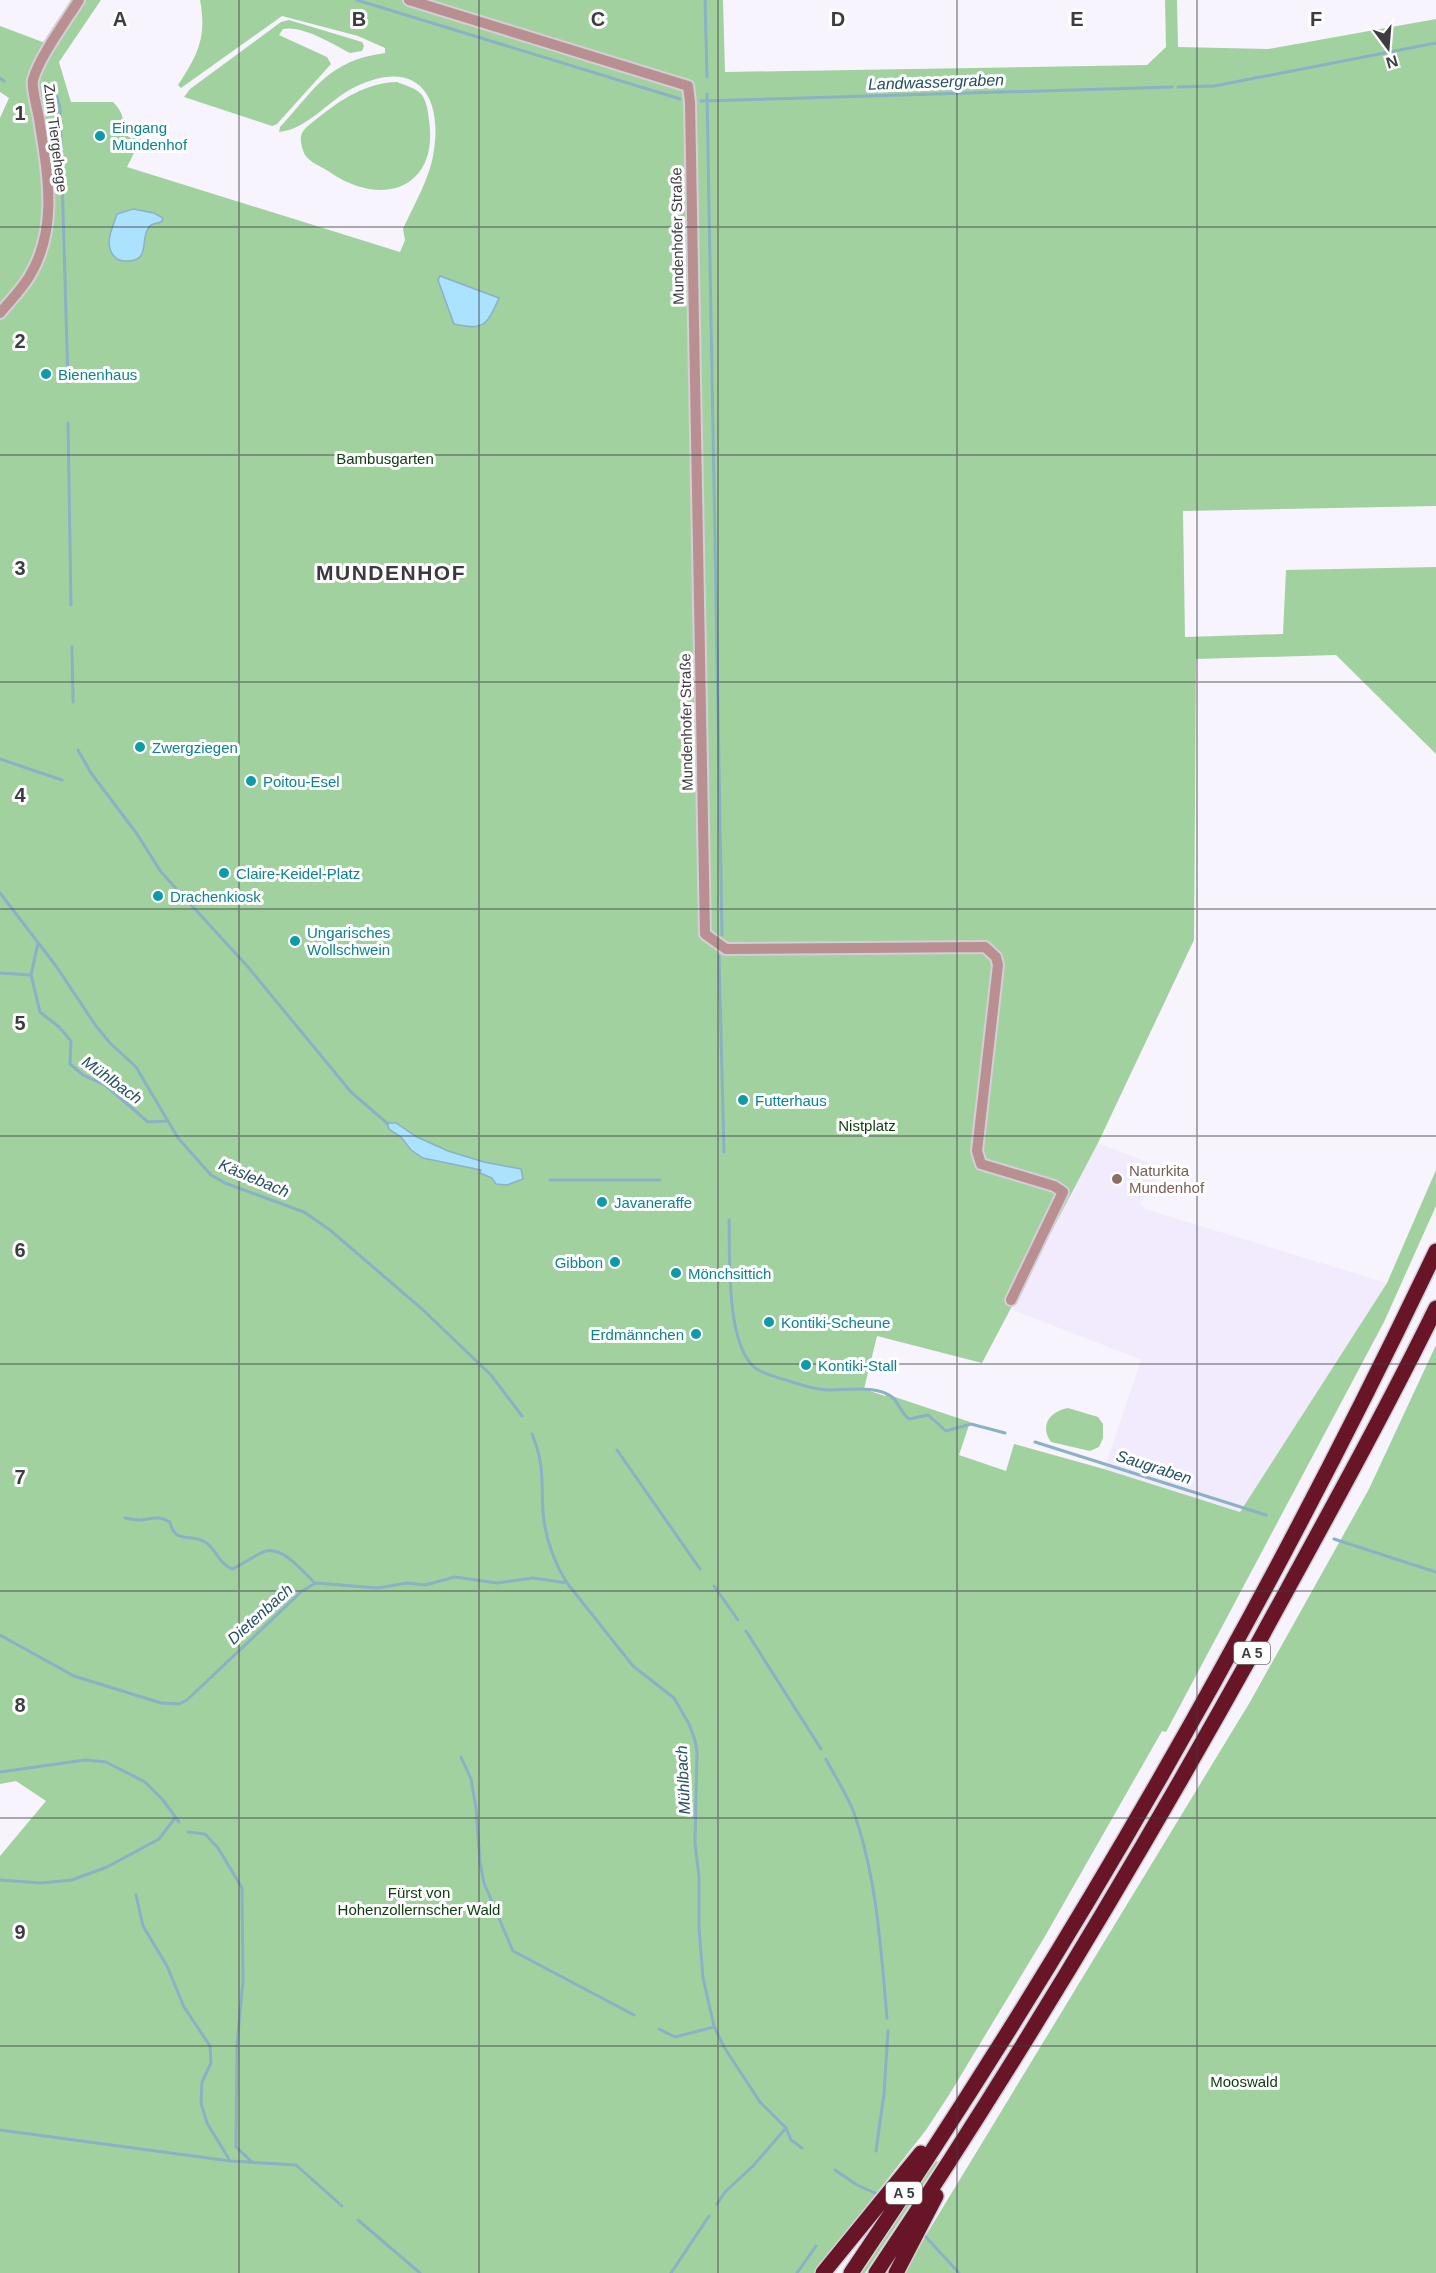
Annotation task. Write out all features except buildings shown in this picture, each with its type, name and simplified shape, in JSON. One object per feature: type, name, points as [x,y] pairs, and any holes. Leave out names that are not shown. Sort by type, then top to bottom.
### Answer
[{"type":"highway","name":"A 5","points":[[851,2273],[957,2112],[1076,1919],[1190,1724],[1375,1377],[1436,1251]]},
{"type":"highway","name":"A 5","points":[[876,2273],[957,2150],[1186,1772],[1307,1554],[1436,1308]]},
{"type":"highway","points":[[823,2273],[896,2181],[957,2112]]},
{"type":"highway","points":[[896,2273],[929,2211],[957,2150]]},
{"type":"street","name":"Zum Tiergehege","points":[[0,313],[28,279],[39,259],[47,232],[49,205],[47,169],[32,83],[50,47],[79,0]]},
{"type":"street","name":"Mundenhofer Straße","points":[[409,0],[688,86],[705,934],[726,950],[985,947],[996,957],[998,965],[977,1151],[981,1164],[1054,1186],[1063,1192],[1011,1300]]},
{"type":"shaded area","points":[[1098,1143],[1162,1168],[1149,1194],[1139,1203],[1145,1209],[1387,1283],[1240,1512],[1104,1469],[1141,1360],[1011,1309],[1071,1190]]},
{"type":"green space","points":[[74,0],[101,0],[59,62],[71,102],[113,102],[122,116],[122,132],[132,139],[143,128],[144,133],[127,167],[400,252],[405,240],[403,229],[424,183],[433,156],[434,117],[430,101],[422,88],[411,80],[397,77],[379,78],[347,91],[300,125],[279,132],[280,127],[314,88],[336,69],[350,62],[385,53],[385,48],[358,36],[282,16],[181,88],[178,85],[196,55],[199,45],[202,25],[200,0],[723,0],[725,72],[1147,65],[1166,47],[1165,0],[1177,0],[1178,47],[1268,49],[1436,19],[1436,506],[1183,511],[1185,637],[1283,634],[1286,570],[1436,567],[1436,754],[1336,655],[1196,659],[1194,940],[1098,1143],[982,1363],[877,1336],[864,1389],[970,1422],[959,1455],[1006,1471],[1014,1444],[1104,1469],[1240,1512],[1387,1283],[1436,1170],[1436,1206],[1384,1322],[1166,1732],[1162,1731],[1044,1938],[949,2095],[926,2130],[814,2273],[0,2273],[0,1856],[46,1801],[16,1781],[0,1784],[0,118],[9,98],[0,92],[0,26],[48,44]]},
{"type":"green space","points":[[289,20],[362,42],[364,46],[362,51],[350,53],[308,32],[283,29],[279,35],[327,57],[331,64],[277,124],[272,126],[184,97],[190,89],[281,22]]},
{"type":"green space","points":[[397,82],[419,92],[428,110],[430,143],[425,162],[416,176],[403,185],[387,190],[370,189],[351,184],[307,158],[301,138],[302,133],[310,124],[355,93],[375,85]]},
{"type":"green space","name":"Mooswald","points":[[1436,1345],[1436,2273],[903,2273],[1250,1702],[1369,1489]]},
{"type":"green space","points":[[1068,1408],[1098,1417],[1103,1424],[1103,1438],[1099,1447],[1090,1451],[1051,1442],[1046,1430],[1048,1420],[1056,1412]]},
{"type":"green space","points":[[932,2159],[938,2162],[865,2273],[856,2273]]},
{"type":"water","points":[[133,209],[154,213],[163,218],[161,222],[149,227],[146,232],[142,254],[139,258],[121,261],[115,258],[110,250],[110,234],[117,214]]},
{"type":"water","points":[[440,276],[499,298],[483,324],[472,327],[454,324],[438,280]]},
{"type":"water","points":[[387,1123],[396,1123],[417,1137],[448,1151],[484,1162],[521,1169],[523,1179],[507,1185],[496,1184],[492,1178],[480,1173],[481,1170],[423,1158],[389,1129]]},
{"type":"waterway","name":"Landwassergraben","points":[[357,0],[680,99]]},
{"type":"waterway","points":[[705,0],[707,77]]},
{"type":"waterway","name":"Landwassergraben","points":[[1178,87],[1214,86],[1436,43]]},
{"type":"waterway","points":[[0,78],[4,81]]},
{"type":"waterway","name":"Landwassergraben","points":[[701,101],[1172,87]]},
{"type":"waterway","points":[[49,94],[57,97],[60,108],[68,383]]},
{"type":"waterway","points":[[707,94],[722,935]]},
{"type":"waterway","points":[[68,423],[71,605]]},
{"type":"waterway","points":[[72,647],[73,702]]},
{"type":"waterway","points":[[78,750],[91,773],[137,834],[161,872],[248,967],[351,1092],[388,1124]]},
{"type":"waterway","points":[[0,759],[62,780]]},
{"type":"waterway","name":"Käslebach","points":[[0,893],[56,966],[96,1026],[110,1043],[136,1067],[178,1138],[211,1175],[225,1183],[304,1212],[330,1230],[422,1309],[491,1375],[522,1416]]},
{"type":"waterway","name":"Mühlbach","points":[[38,943],[31,975],[40,1012],[59,1027],[71,1041],[70,1064],[83,1075],[105,1085],[148,1122],[166,1121]]},
{"type":"waterway","points":[[719,956],[724,1152]]},
{"type":"waterway","points":[[0,973],[31,975]]},
{"type":"waterway","points":[[550,1180],[660,1180]]},
{"type":"waterway","points":[[729,1220],[731,1298],[734,1320],[738,1339],[745,1355],[754,1367],[766,1374],[814,1388],[862,1389],[886,1393],[892,1397],[909,1419],[928,1415],[946,1431],[971,1424],[1005,1433]]},
{"type":"waterway","name":"Mühlbach","points":[[532,1434],[541,1464],[546,1531],[562,1575],[633,1666],[674,1698],[689,1724],[697,1753],[695,1843],[699,1877],[699,1928],[703,1978],[714,2026],[724,2047],[760,2102],[786,2128],[791,2140],[802,2148]]},
{"type":"waterway","name":"Saugraben","points":[[1035,1442],[1266,1515]]},
{"type":"waterway","points":[[617,1450],[700,1569]]},
{"type":"waterway","points":[[125,1518],[166,1520],[170,1522],[175,1534],[205,1542],[223,1563],[232,1569],[266,1551],[280,1553],[293,1561],[315,1583]]},
{"type":"waterway","name":"Saugraben","points":[[1334,1539],[1436,1572]]},
{"type":"waterway","name":"Dietenbach","points":[[0,1635],[74,1676],[161,1703],[179,1704],[187,1700],[302,1591],[316,1583],[378,1588],[407,1583],[425,1585],[455,1577],[497,1583],[533,1578],[567,1583]]},
{"type":"waterway","points":[[714,1586],[738,1620]]},
{"type":"waterway","points":[[746,1631],[821,1749]]},
{"type":"waterway","points":[[461,1757],[471,1779],[484,1883],[513,1951],[634,2015]]},
{"type":"waterway","points":[[826,1759],[854,1813],[868,1863],[877,1914],[887,2018]]},
{"type":"waterway","points":[[0,1772],[85,1760],[106,1762],[145,1782],[163,1800],[179,1822]]},
{"type":"waterway","points":[[0,1880],[41,1883],[72,1880],[107,1867],[159,1839],[175,1818]]},
{"type":"waterway","points":[[188,1832],[205,1834],[218,1848],[242,1888],[243,1981],[237,2044],[236,2147],[252,2162]]},
{"type":"waterway","points":[[136,1895],[143,1926],[167,1966],[184,2007],[210,2046],[211,2063],[202,2082],[201,2103],[207,2123],[229,2159]]},
{"type":"waterway","points":[[659,2029],[675,2037],[714,2027]]},
{"type":"waterway","points":[[876,2151],[884,2094],[888,2031]]},
{"type":"waterway","points":[[717,2204],[725,2192],[753,2166],[786,2128]]},
{"type":"waterway","points":[[0,2130],[230,2161],[296,2165],[342,2206]]},
{"type":"waterway","name":"Mühlbach","points":[[835,2170],[857,2185],[875,2193]]},
{"type":"waterway","points":[[671,2273],[709,2216]]},
{"type":"waterway","points":[[358,2220],[420,2273]]},
{"type":"waterway","name":"Mühlbach","points":[[925,2236],[959,2273]]},
{"type":"waterway","points":[[797,2273],[816,2246]]},
{"type":"place","name":"Eingang Mundenhof","points":[[100,136]]},
{"type":"place","name":"Bienenhaus","points":[[46,374]]},
{"type":"place","name":"Zwergziegen","points":[[140,747]]},
{"type":"place","name":"Poitou-Esel","points":[[251,781]]},
{"type":"place","name":"Claire-Keidel-Platz","points":[[224,873]]},
{"type":"place","name":"Drachenkiosk","points":[[158,896]]},
{"type":"place","name":"Ungarisches Wollschwein","points":[[295,941]]},
{"type":"place","name":"Futterhaus","points":[[743,1100]]},
{"type":"place","name":"Naturkita Mundenhof","points":[[1117,1179]]},
{"type":"place","name":"Javaneraffe","points":[[602,1202]]},
{"type":"place","name":"Gibbon","points":[[615,1262]]},
{"type":"place","name":"Mönchsittich","points":[[676,1273]]},
{"type":"place","name":"Kontiki-Scheune","points":[[769,1322]]},
{"type":"place","name":"Erdmännchen","points":[[696,1334]]},
{"type":"place","name":"Kontiki-Stall","points":[[806,1365]]},
{"type":"district","name":"MUNDENHOF","points":[[391,572]]},
{"type":"park label","name":"Bambusgarten","points":[[385,458]]},
{"type":"park label","name":"Nistplatz","points":[[867,1125]]},
{"type":"park label","name":"Fürst von Hohenzollernscher Wald","points":[[419,1900]]}]
